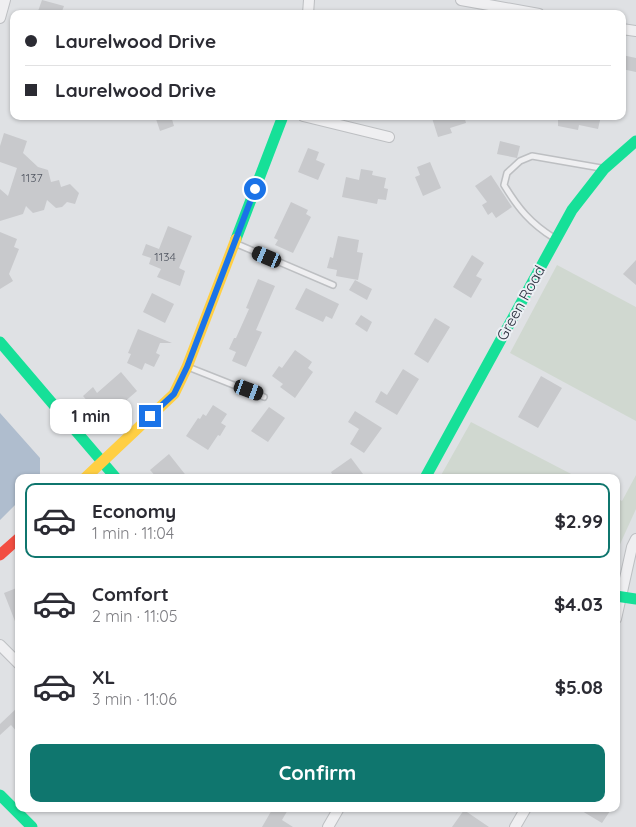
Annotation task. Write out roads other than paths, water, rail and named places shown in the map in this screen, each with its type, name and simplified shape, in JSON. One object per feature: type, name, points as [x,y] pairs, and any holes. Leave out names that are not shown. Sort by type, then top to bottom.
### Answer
[{"type":"main road","points":[[89,474],[174,394],[187,367],[281,120]]},
{"type":"main road","name":"Green Road","points":[[427,474],[572,210],[604,169],[636,141]]},
{"type":"main road","points":[[0,342],[112,474]]},
{"type":"main road","points":[[0,554],[15,541]]},
{"type":"main road","points":[[620,597],[636,600]]},
{"type":"main road","points":[[0,795],[15,810]]},
{"type":"main road","points":[[17,812],[32,827]]},
{"type":"street","points":[[0,18],[5,0]]},
{"type":"street","points":[[461,0],[517,10]]},
{"type":"street","points":[[319,120],[389,137]]},
{"type":"street","points":[[620,593],[632,546],[636,539]]},
{"type":"street","points":[[0,645],[15,660]]},
{"type":"street","points":[[328,827],[337,812]]},
{"type":"street","points":[[515,827],[524,812]]},
{"type":"lane","points":[[556,240],[530,221],[514,202],[504,185],[507,173],[520,161],[532,156],[604,169]]},
{"type":"lane","points":[[234,243],[333,285]]},
{"type":"lane","points":[[187,367],[264,397]]},
{"type":"water","points":[[0,413],[40,458],[40,474],[15,474],[15,505],[0,520]]}]
